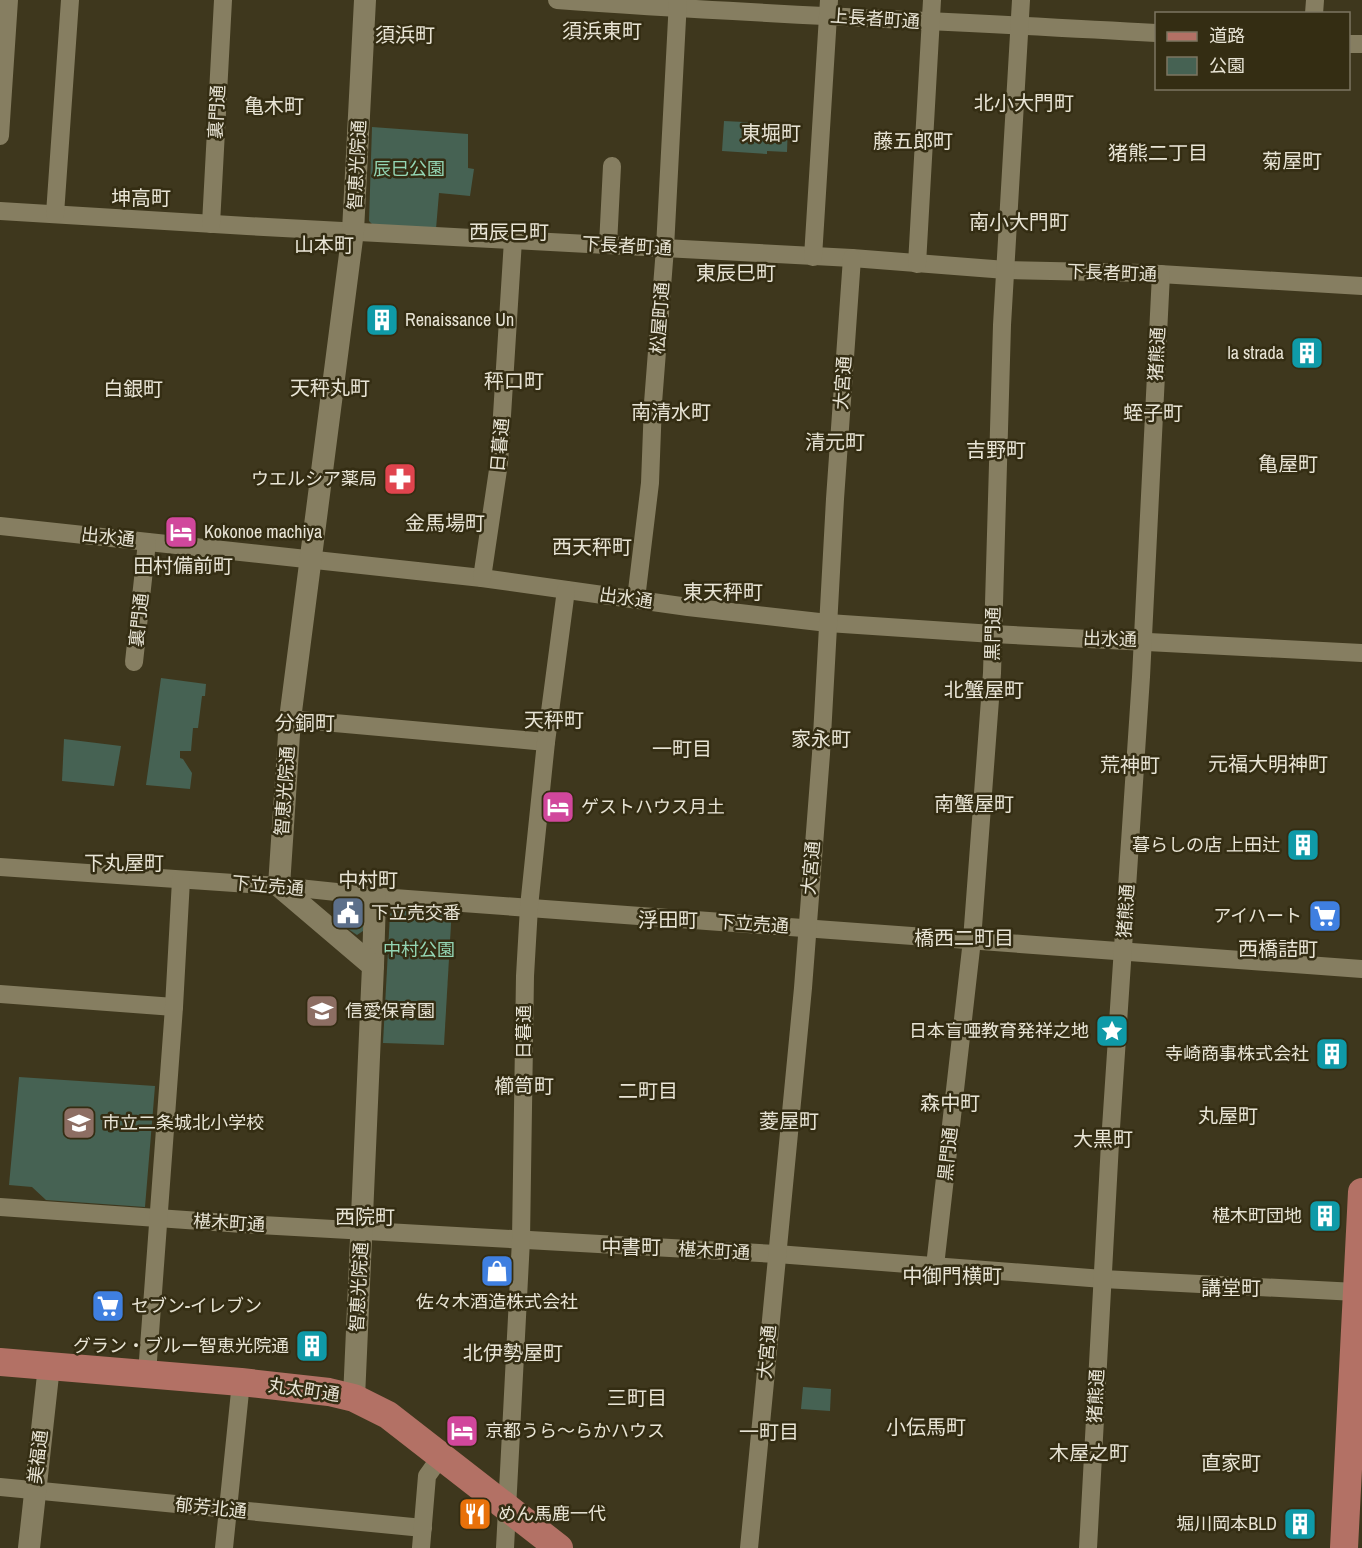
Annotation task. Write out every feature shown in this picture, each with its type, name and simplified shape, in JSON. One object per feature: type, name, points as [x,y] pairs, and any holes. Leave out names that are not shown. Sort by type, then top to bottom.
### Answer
[{"type":"main road","points":[[1344,1548],[1362,1192]]},
{"type":"main road","name":"丸太町通","points":[[0,1362],[241,1382],[329,1392],[354,1398],[388,1414],[560,1548]]},
{"type":"street","points":[[0,136],[9,0]]},
{"type":"street","points":[[56,214],[70,0]]},
{"type":"street","name":"裏門通","points":[[211,224],[223,0]]},
{"type":"street","name":"智恵光院通","points":[[279,886],[290,719],[353,231],[365,0]]},
{"type":"street","name":"上長者町通","points":[[557,0],[829,8],[932,22],[1155,33]]},
{"type":"street","points":[[917,264],[932,0]]},
{"type":"street","name":"黒門通","points":[[936,1266],[972,940],[992,673],[1006,270],[1021,0]]},
{"type":"street","name":"松屋町通","points":[[636,599],[650,483],[677,5]]},
{"type":"street","points":[[813,257],[829,8]]},
{"type":"street","points":[[609,245],[612,166]]},
{"type":"street","name":"下長者町通","points":[[0,211],[852,258],[1006,270],[1161,274],[1362,286]]},
{"type":"street","name":"日暮通","points":[[482,578],[499,463],[513,240]]},
{"type":"street","name":"大宮通","points":[[749,1548],[796,1069],[821,754],[852,258]]},
{"type":"street","name":"猪熊通","points":[[1088,1548],[1143,640],[1161,274]]},
{"type":"street","name":"出水通","points":[[0,526],[482,578],[828,623],[1362,653]]},
{"type":"street","name":"裏門通","points":[[134,662],[147,542]]},
{"type":"street","name":"日暮通","points":[[505,1548],[521,1240],[525,976],[529,907],[546,742],[566,590]]},
{"type":"street","points":[[290,719],[546,742]]},
{"type":"street","name":"下立売通","points":[[0,867],[279,886],[375,897],[1362,969]]},
{"type":"street","points":[[147,1374],[174,1008],[181,880]]},
{"type":"street","points":[[279,886],[373,966]]},
{"type":"street","name":"智恵光院通","points":[[354,1398],[375,897]]},
{"type":"street","points":[[0,994],[174,1008]]},
{"type":"street","name":"椹木町通","points":[[0,1207],[158,1219],[777,1254],[1103,1279],[1356,1292]]},
{"type":"street","name":"美福通","points":[[29,1548],[49,1366]]},
{"type":"street","points":[[224,1548],[241,1382]]},
{"type":"street","points":[[421,1548],[427,1476],[442,1455]]},
{"type":"street","name":"郁芳北通","points":[[0,1487],[423,1528]]},
{"type":"green space","points":[[724,121],[788,124],[787,152],[767,151],[767,154],[722,151]]},
{"type":"green space","name":"辰巳公園","points":[[372,127],[468,134],[468,168],[474,169],[470,196],[439,193],[436,229],[374,226],[369,221]]},
{"type":"green space","points":[[161,678],[206,684],[198,728],[193,728],[191,751],[180,751],[180,758],[192,773],[190,789],[146,785]]},
{"type":"green space","points":[[64,739],[121,746],[114,786],[62,781]]},
{"type":"green space","name":"中村公園","points":[[400,904],[452,907],[444,1045],[383,1043],[390,914]]},
{"type":"green space","points":[[335,907],[362,908],[364,910],[363,931],[357,935],[335,920]]},
{"type":"green space","name":"市立二条城北小学校","points":[[19,1077],[155,1086],[145,1207],[46,1200],[32,1187],[9,1185]]},
{"type":"green space","points":[[803,1387],[831,1389],[830,1411],[801,1409]]},
{"type":"place","name":"Renaissance Un","points":[[382,320]]},
{"type":"place","name":"la strada","points":[[1307,353]]},
{"type":"place","name":"ウエルシア薬局","points":[[400,479]]},
{"type":"place","name":"Kokonoe machiya","points":[[181,532]]},
{"type":"place","name":"ゲストハウス月土","points":[[558,807]]},
{"type":"place","name":"暮らしの店 上田辻","points":[[1303,845]]},
{"type":"place","name":"下立売交番","points":[[348,913]]},
{"type":"place","name":"アイハート","points":[[1325,916]]},
{"type":"place","name":"信愛保育園","points":[[322,1011]]},
{"type":"place","name":"日本盲唖教育発祥之地","points":[[1112,1031]]},
{"type":"place","name":"寺崎商事株式会社","points":[[1332,1054]]},
{"type":"place","name":"市立二条城北小学校","points":[[79,1123]]},
{"type":"place","name":"椹木町団地","points":[[1325,1216]]},
{"type":"place","name":"佐々木酒造株式会社","points":[[497,1271]]},
{"type":"place","name":"セブン-イレブン","points":[[108,1306]]},
{"type":"place","name":"グラン・ブルー智恵光院通","points":[[312,1346]]},
{"type":"place","name":"京都うら〜らかハウス","points":[[462,1431]]},
{"type":"place","name":"めん馬鹿一代","points":[[475,1514]]},
{"type":"place","name":"堀川岡本BLD","points":[[1300,1524]]},
{"type":"district","name":"須浜東町","points":[[602,31]]},
{"type":"district","name":"須浜町","points":[[405,35]]},
{"type":"district","name":"北小大門町","points":[[1024,103]]},
{"type":"district","name":"亀木町","points":[[274,106]]},
{"type":"district","name":"東堀町","points":[[771,133]]},
{"type":"district","name":"藤五郎町","points":[[913,141]]},
{"type":"district","name":"猪熊二丁目","points":[[1158,153]]},
{"type":"district","name":"菊屋町","points":[[1292,161]]},
{"type":"district","name":"坤高町","points":[[141,198]]},
{"type":"district","name":"南小大門町","points":[[1019,222]]},
{"type":"district","name":"西辰巳町","points":[[509,232]]},
{"type":"district","name":"山本町","points":[[324,245]]},
{"type":"district","name":"東辰巳町","points":[[736,273]]},
{"type":"district","name":"秤口町","points":[[514,381]]},
{"type":"district","name":"天秤丸町","points":[[330,388]]},
{"type":"district","name":"白銀町","points":[[133,389]]},
{"type":"district","name":"南清水町","points":[[671,412]]},
{"type":"district","name":"蛭子町","points":[[1153,413]]},
{"type":"district","name":"清元町","points":[[835,442]]},
{"type":"district","name":"吉野町","points":[[996,450]]},
{"type":"district","name":"亀屋町","points":[[1288,464]]},
{"type":"district","name":"金馬場町","points":[[445,523]]},
{"type":"district","name":"西天秤町","points":[[592,547]]},
{"type":"district","name":"田村備前町","points":[[183,566]]},
{"type":"district","name":"東天秤町","points":[[723,592]]},
{"type":"district","name":"北蟹屋町","points":[[984,690]]},
{"type":"district","name":"天秤町","points":[[554,720]]},
{"type":"district","name":"分銅町","points":[[305,723]]},
{"type":"district","name":"家永町","points":[[821,739]]},
{"type":"district","name":"一町目","points":[[682,749]]},
{"type":"district","name":"元福大明神町","points":[[1268,764]]},
{"type":"district","name":"荒神町","points":[[1130,765]]},
{"type":"district","name":"南蟹屋町","points":[[974,804]]},
{"type":"district","name":"下丸屋町","points":[[124,863]]},
{"type":"district","name":"中村町","points":[[368,880]]},
{"type":"district","name":"浮田町","points":[[668,920]]},
{"type":"district","name":"橋西二町目","points":[[964,938]]},
{"type":"district","name":"西橋詰町","points":[[1278,949]]},
{"type":"district","name":"櫛笥町","points":[[524,1086]]},
{"type":"district","name":"二町目","points":[[648,1091]]},
{"type":"district","name":"森中町","points":[[950,1103]]},
{"type":"district","name":"丸屋町","points":[[1228,1116]]},
{"type":"district","name":"菱屋町","points":[[789,1121]]},
{"type":"district","name":"大黒町","points":[[1103,1139]]},
{"type":"district","name":"西院町","points":[[365,1217]]},
{"type":"district","name":"中書町","points":[[631,1247]]},
{"type":"district","name":"中御門横町","points":[[952,1276]]},
{"type":"district","name":"講堂町","points":[[1231,1288]]},
{"type":"district","name":"北伊勢屋町","points":[[513,1353]]},
{"type":"district","name":"三町目","points":[[637,1398]]},
{"type":"district","name":"小伝馬町","points":[[926,1427]]},
{"type":"district","name":"一町目","points":[[769,1432]]},
{"type":"district","name":"木屋之町","points":[[1089,1453]]},
{"type":"district","name":"直家町","points":[[1231,1463]]}]
